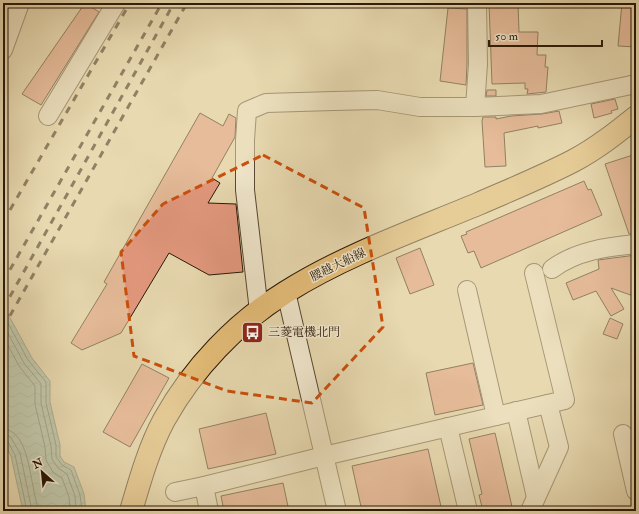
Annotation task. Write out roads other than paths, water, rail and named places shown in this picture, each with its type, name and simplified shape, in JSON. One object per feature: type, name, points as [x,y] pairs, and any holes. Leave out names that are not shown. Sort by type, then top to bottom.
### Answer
[{"type":"main road","name":"腰越大船線","points":[[131,511],[146,461],[164,420],[183,390],[207,359],[234,331],[259,311],[286,292],[328,268],[518,187],[574,160],[609,138],[636,117]]},
{"type":"street","points":[[3,50],[20,3]]},
{"type":"street","points":[[48,116],[116,3]]},
{"type":"street","points":[[475,108],[478,64],[477,4]]},
{"type":"street","points":[[259,311],[245,190],[245,140],[247,111],[266,103],[377,100],[420,107],[475,108],[541,104],[636,84]]},
{"type":"street","points":[[552,269],[563,261],[602,248],[636,244]]},
{"type":"street","points":[[175,492],[564,400],[534,273]]},
{"type":"street","points":[[467,290],[496,416]]},
{"type":"street","points":[[286,292],[337,511]]},
{"type":"street","points":[[533,504],[559,447],[548,404]]},
{"type":"street","points":[[516,411],[533,504]]},
{"type":"street","points":[[448,427],[468,511]]},
{"type":"street","points":[[623,434],[636,491]]},
{"type":"street","points":[[204,486],[209,511]]},
{"type":"water","points":[[3,305],[32,358],[50,381],[50,402],[60,445],[60,456],[64,462],[74,467],[84,494],[86,511],[23,511],[11,456],[3,441]]},
{"type":"railway","points":[[3,222],[130,3]]},
{"type":"railway","points":[[3,282],[162,3]]},
{"type":"railway","points":[[3,309],[174,3]]},
{"type":"railway","points":[[3,328],[187,3]]},
{"type":"place","name":"三菱電機北門","points":[[252,332]]}]
